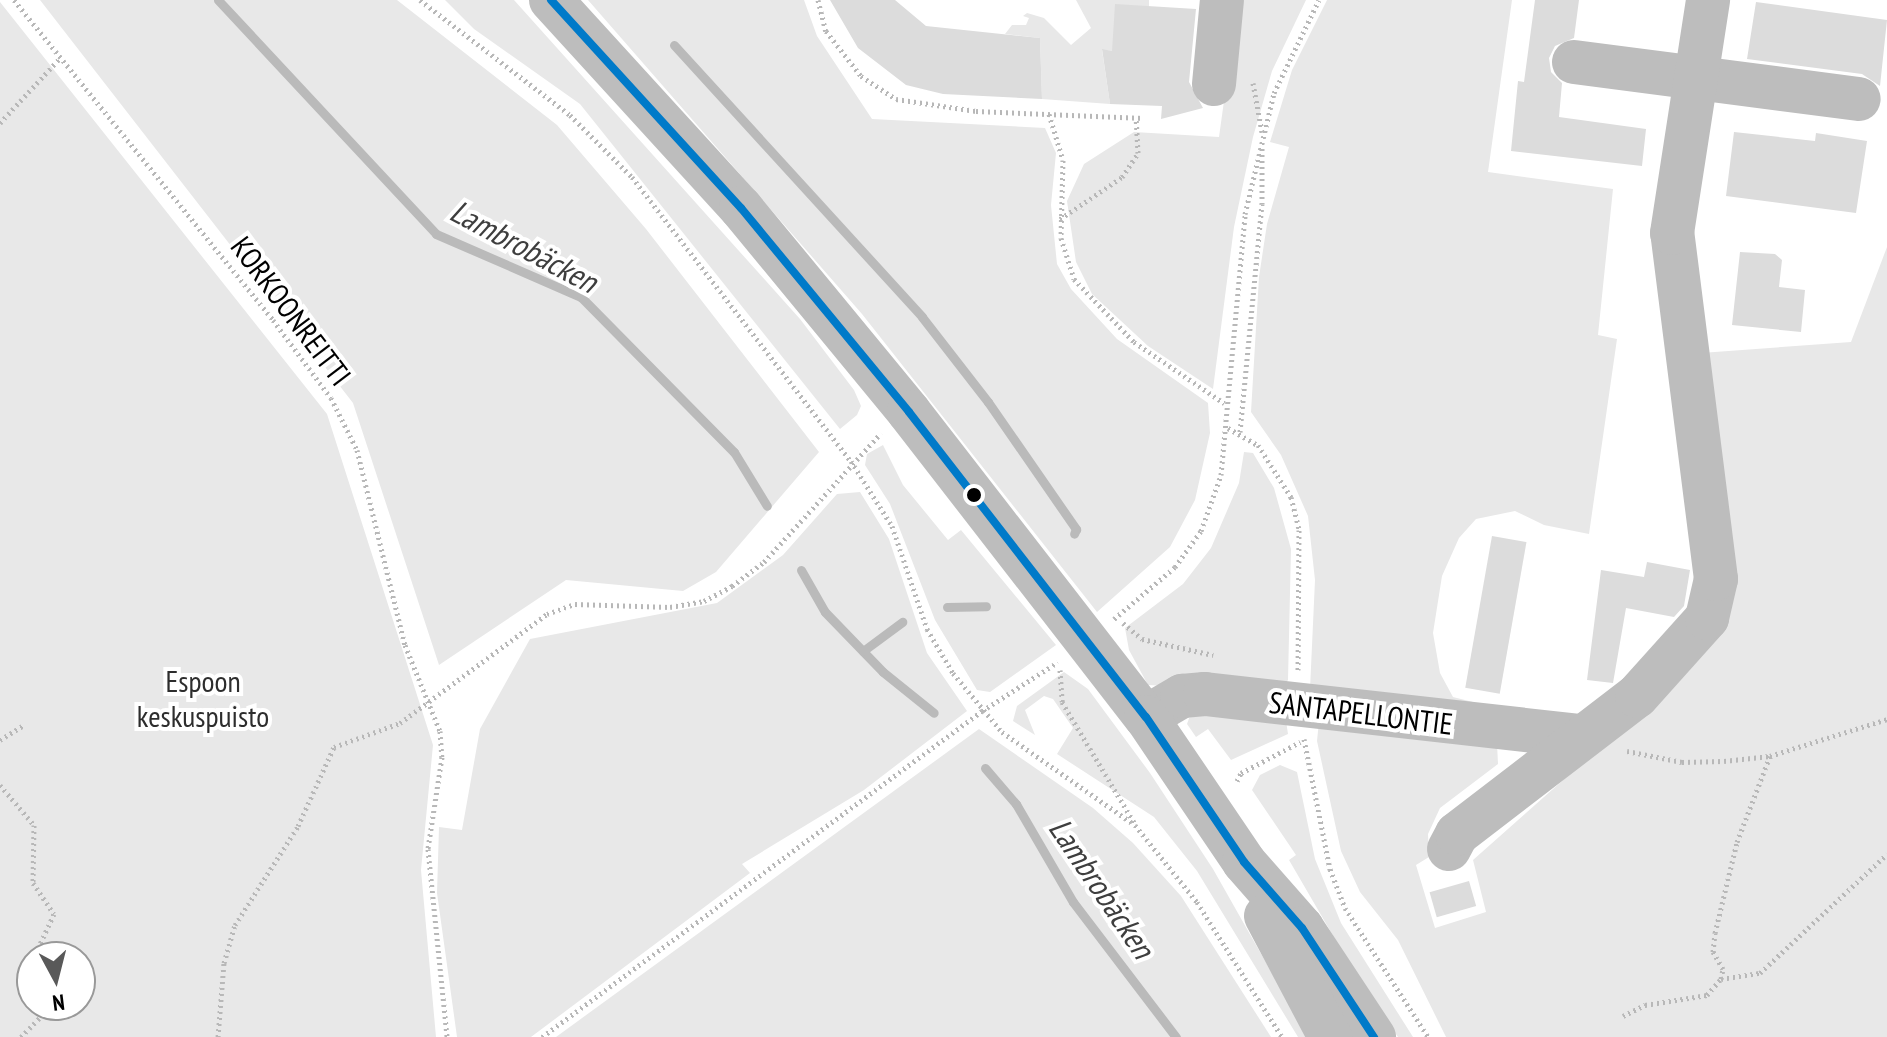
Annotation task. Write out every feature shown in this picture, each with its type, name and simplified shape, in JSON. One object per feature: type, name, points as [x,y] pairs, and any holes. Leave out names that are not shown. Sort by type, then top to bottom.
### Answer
[{"type":"main road","points":[[551,0],[741,208],[1053,595],[1083,647],[1146,717],[1244,862],[1302,928],[1374,1037]]},
{"type":"main road","points":[[1214,84],[1222,0]]},
{"type":"main road","points":[[1449,849],[1457,834],[1637,696],[1707,618],[1716,579],[1672,233],[1708,0]]},
{"type":"main road","points":[[1574,62],[1859,99]]},
{"type":"main road","name":"SANTAPELLONTIE","points":[[1146,717],[1182,696],[1205,694],[1581,736]]},
{"type":"main road","points":[[1244,862],[1276,940],[1330,1037]]},
{"type":"path","name":"KORKOONREITTI","points":[[14,0],[158,175],[337,408],[366,478],[401,631],[431,703],[442,757],[428,849],[447,1037]]},
{"type":"path","points":[[420,0],[570,115],[632,177],[851,461],[892,526],[927,629],[982,711],[1026,751],[1135,825]]},
{"type":"path","points":[[818,0],[826,31],[852,65],[896,99],[1049,114],[1140,118],[1138,153],[1122,177],[1060,220]]},
{"type":"path","points":[[542,1037],[982,711],[1083,647],[1175,567],[1201,531],[1221,475],[1228,428],[1224,403],[1245,214],[1274,93],[1319,0]]},
{"type":"path","points":[[0,123],[60,58]]},
{"type":"path","points":[[1049,114],[1063,160],[1060,220],[1074,279],[1102,313],[1134,342],[1224,403]]},
{"type":"path","points":[[1240,432],[1262,204],[1262,137]]},
{"type":"path","points":[[218,1037],[224,963],[235,925],[298,826],[325,758],[334,747],[400,723],[547,614],[575,604],[670,607],[704,601],[732,586],[774,552],[851,461],[882,431]]},
{"type":"path","points":[[1083,647],[1062,702],[1135,825],[1197,902],[1282,1037]]},
{"type":"path","points":[[1581,736],[1682,762],[1770,756],[1887,719]]},
{"type":"path","points":[[0,740],[24,725]]},
{"type":"path","points":[[1243,789],[1235,777],[1304,740]]},
{"type":"path","points":[[1623,1016],[1645,1005],[1707,995],[1721,979],[1723,969],[1713,952],[1715,933],[1737,842],[1770,756]]},
{"type":"path","points":[[0,785],[34,825],[33,883],[54,914],[42,941]]},
{"type":"path","points":[[1721,979],[1760,973],[1887,854]]},
{"type":"path","points":[[21,1037],[36,1021]]},
{"type":"green space","points":[[40,0],[397,0],[557,125],[646,229],[819,452],[716,572],[683,591],[566,580],[439,665],[353,403]]},
{"type":"green space","points":[[445,0],[514,0],[800,319],[854,390],[861,406],[857,415],[840,429],[580,104],[474,29]]},
{"type":"green space","points":[[588,0],[804,0],[817,36],[872,119],[1045,128],[1056,153],[1051,205],[1057,264],[1071,289],[1117,339],[1208,403],[1210,433],[1195,500],[1170,547],[1097,612],[862,314]]},
{"type":"green space","points":[[1076,0],[1149,0],[1149,6],[1112,51],[1102,50],[1110,104],[1042,99],[1040,38],[1005,34],[1012,25],[1026,25],[1029,18],[1023,16],[1027,13],[1044,18],[1071,45],[1091,28]]},
{"type":"green space","points":[[1238,0],[1306,0],[1272,71],[1253,137],[1234,227],[1213,389],[1148,346],[1092,294],[1076,262],[1067,201],[1084,164],[1134,132],[1219,137]]},
{"type":"green space","points":[[1327,0],[1512,0],[1488,172],[1613,189],[1598,335],[1617,339],[1589,534],[1544,525],[1515,511],[1476,519],[1459,538],[1442,576],[1433,633],[1440,673],[1453,697],[1473,702],[1466,713],[1310,689],[1315,580],[1308,516],[1281,455],[1251,412],[1259,277],[1267,224],[1289,147],[1270,142],[1292,70]]},
{"type":"green space","name":"Espoon keskuspuisto","points":[[0,2],[327,414],[433,745],[421,870],[436,1037],[0,1037]]},
{"type":"green space","points":[[1887,247],[1887,1037],[1446,1037],[1398,940],[1360,892],[1341,851],[1317,741],[1319,721],[1497,743],[1498,764],[1440,808],[1428,834],[1429,857],[1416,865],[1435,928],[1486,912],[1473,860],[1668,687],[1717,627],[1701,353],[1851,342]]},
{"type":"green space","points":[[883,445],[903,485],[948,540],[961,530],[1056,645],[990,692],[977,690],[935,620],[890,504],[865,465],[867,454]]},
{"type":"green space","points":[[1244,452],[1253,453],[1274,488],[1291,549],[1288,680],[1280,692],[1148,685],[1129,650],[1125,628],[1183,584],[1211,548],[1239,483]]},
{"type":"green space","points":[[860,492],[889,539],[927,653],[967,711],[864,790],[742,864],[750,873],[531,1037],[457,1037],[437,893],[439,827],[462,830],[480,729],[530,639],[717,603],[783,555],[837,494]]},
{"type":"green space","points":[[1064,672],[1088,689],[1150,773],[1213,869],[1308,1037],[1298,1037],[1197,871],[1154,817],[1057,754],[1073,728],[1053,699],[1044,696],[1025,710],[1035,735],[1013,721],[1017,706]]},
{"type":"green space","points":[[1192,710],[1286,721],[1288,734],[1231,760],[1208,729],[1196,737],[1187,724]]},
{"type":"green space","points":[[979,729],[1093,808],[1133,843],[1181,896],[1271,1037],[556,1037]]},
{"type":"green space","points":[[1280,765],[1297,772],[1315,859],[1341,923],[1413,1037],[1398,1037],[1360,982],[1289,860],[1296,855],[1252,790],[1260,775]]},
{"type":"building","points":[[830,0],[895,0],[926,26],[1040,38],[1042,99],[943,94],[906,85],[858,48]]},
{"type":"building","points":[[1535,0],[1579,0],[1574,38],[1555,46],[1549,58],[1551,72],[1562,83],[1559,117],[1646,129],[1642,166],[1511,151],[1518,81],[1524,82]]},
{"type":"building","points":[[1756,2],[1887,20],[1880,86],[1862,74],[1747,59]]},
{"type":"building","points":[[1115,4],[1196,9],[1189,82],[1203,108],[1161,119],[1162,106],[1110,104],[1102,49],[1112,51]]},
{"type":"building","points":[[1734,132],[1815,141],[1816,133],[1867,141],[1856,213],[1726,196]]},
{"type":"building","points":[[1740,252],[1775,254],[1782,260],[1779,287],[1805,290],[1801,332],[1732,325]]},
{"type":"building","points":[[1492,536],[1526,542],[1500,694],[1465,688]]},
{"type":"building","points":[[1647,562],[1690,570],[1684,606],[1674,617],[1626,608],[1613,683],[1587,680],[1601,570],[1644,577]]},
{"type":"building","points":[[1469,881],[1476,906],[1437,917],[1430,892]]},
{"type":"waterway","name":"Lambrobäcken","points":[[218,0],[436,234],[581,297],[734,452],[767,506]]},
{"type":"waterway","points":[[674,45],[922,317],[988,402],[1076,529],[1074,534]]},
{"type":"waterway","name":"Lambrobäcken","points":[[801,570],[825,612],[883,672],[934,713]]},
{"type":"waterway","points":[[947,607],[986,606]]},
{"type":"waterway","points":[[863,651],[902,622]]},
{"type":"waterway","name":"Lambrobäcken","points":[[985,768],[1016,804],[1073,902],[1176,1037]]},
{"type":"transit line","points":[[551,0],[741,208],[909,412],[1146,717],[1244,862],[1302,928],[1374,1037]]}]
